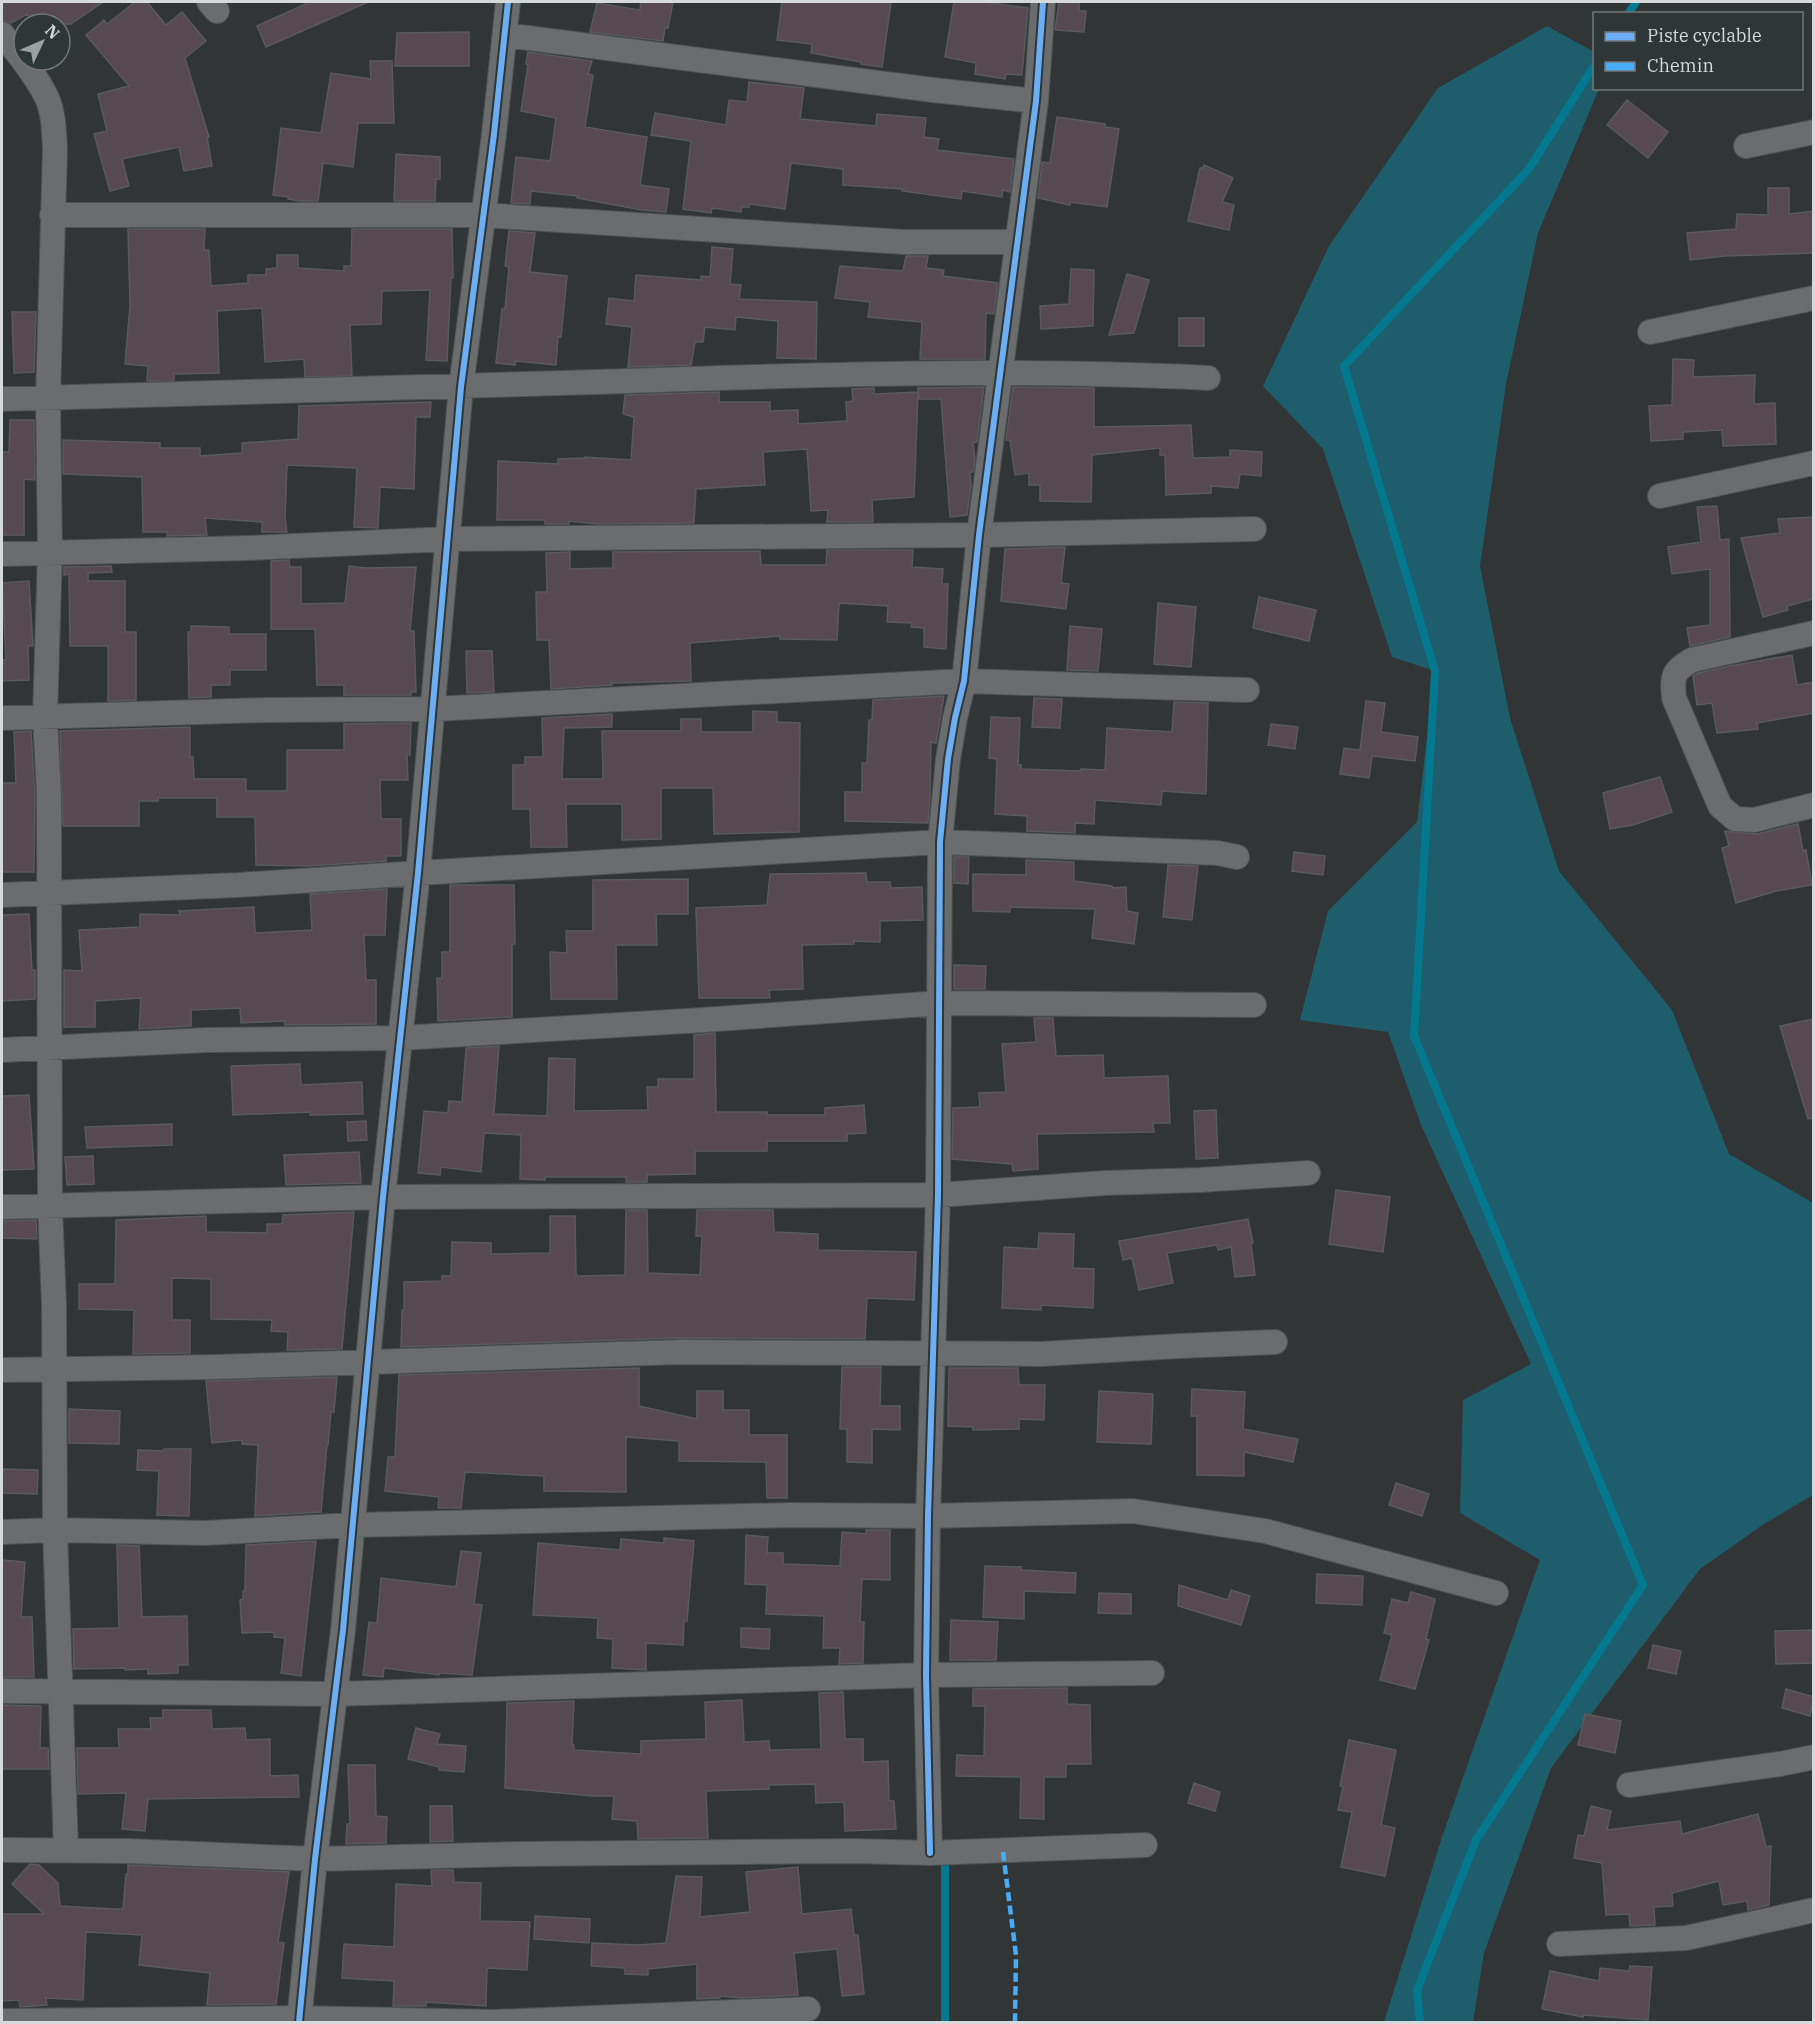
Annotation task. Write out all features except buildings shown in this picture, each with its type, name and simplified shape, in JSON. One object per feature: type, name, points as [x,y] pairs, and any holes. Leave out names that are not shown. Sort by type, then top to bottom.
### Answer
[{"type":"street","points":[[299,2020],[315,1859],[336,1695],[383,1197],[418,873],[461,387],[508,2]]},
{"type":"street","points":[[930,1853],[926,1675],[928,1516],[938,1195],[940,842],[948,759],[964,681],[979,535],[1036,101],[1043,2]]},
{"type":"street","points":[[2,34],[21,57],[48,99],[56,149],[52,215],[48,398],[50,552],[45,717],[49,796],[50,1206],[55,1369],[55,1530],[66,1850]]},
{"type":"street","points":[[505,35],[1036,101]]},
{"type":"street","points":[[1746,146],[1814,132]]},
{"type":"street","points":[[52,215],[482,214],[904,242],[1018,242]]},
{"type":"street","points":[[1650,332],[1814,298]]},
{"type":"street","points":[[2,399],[753,377],[1000,374],[1146,375],[1208,378]]},
{"type":"street","points":[[1660,496],[1814,463]]},
{"type":"street","points":[[2,554],[248,548],[448,539],[979,535],[1254,529]]},
{"type":"street","points":[[1814,633],[1692,660],[1678,668],[1672,681],[1674,698],[1720,806],[1735,819],[1754,819],[1814,805]]},
{"type":"street","points":[[2,718],[267,710],[434,709],[964,681],[1247,690]]},
{"type":"street","points":[[2,895],[238,885],[940,842],[1218,853],[1237,857]]},
{"type":"street","points":[[2,1050],[207,1040],[400,1038],[691,1021],[940,1003],[1254,1005]]},
{"type":"street","points":[[2,1207],[383,1197],[938,1195],[1105,1183],[1308,1173]]},
{"type":"street","points":[[2,1370],[681,1352],[1041,1354],[1275,1342]]},
{"type":"street","points":[[2,1532],[55,1530],[205,1533],[353,1525],[790,1515],[928,1516],[1133,1511],[1265,1531],[1496,1593]]},
{"type":"street","points":[[2,1691],[336,1695],[926,1675],[1152,1673]]},
{"type":"street","points":[[1629,1785],[1780,1764],[1814,1757]]},
{"type":"street","points":[[2,1850],[128,1851],[315,1859],[544,1854],[854,1851],[930,1853],[1145,1845]]},
{"type":"street","points":[[1559,1944],[1686,1938],[1814,1910]]},
{"type":"street","points":[[2,2021],[494,2022],[808,2009]]},
{"type":"shaded area","points":[[1547,26],[1593,51],[1593,90],[1599,90],[1538,233],[1506,384],[1480,566],[1510,718],[1559,871],[1672,1010],[1729,1154],[1813,1203],[1813,1495],[1764,1524],[1700,1569],[1551,1768],[1484,1953],[1473,2022],[1384,2022],[1443,1834],[1540,1560],[1460,1513],[1463,1400],[1531,1364],[1421,1125],[1388,1032],[1300,1020],[1328,911],[1417,822],[1435,671],[1392,657],[1323,449],[1263,386],[1329,246],[1438,88]]},
{"type":"waterway","points":[[1629,12],[1636,2]]},
{"type":"waterway","points":[[1420,2022],[1417,1990],[1476,1840],[1643,1585],[1414,1036],[1435,671],[1344,366],[1529,169],[1593,68]]},
{"type":"waterway","points":[[945,1864],[945,2022]]},
{"type":"marked path","points":[[1003,1852],[1016,1955],[1015,2022]]},
{"type":"cycle path","points":[[299,2022],[315,1859],[343,1630],[383,1197],[418,873],[461,387],[494,134],[508,2]]},
{"type":"cycle path","points":[[930,1853],[926,1675],[928,1516],[938,1195],[940,842],[948,759],[964,681],[979,535],[1036,101],[1043,2]]}]
